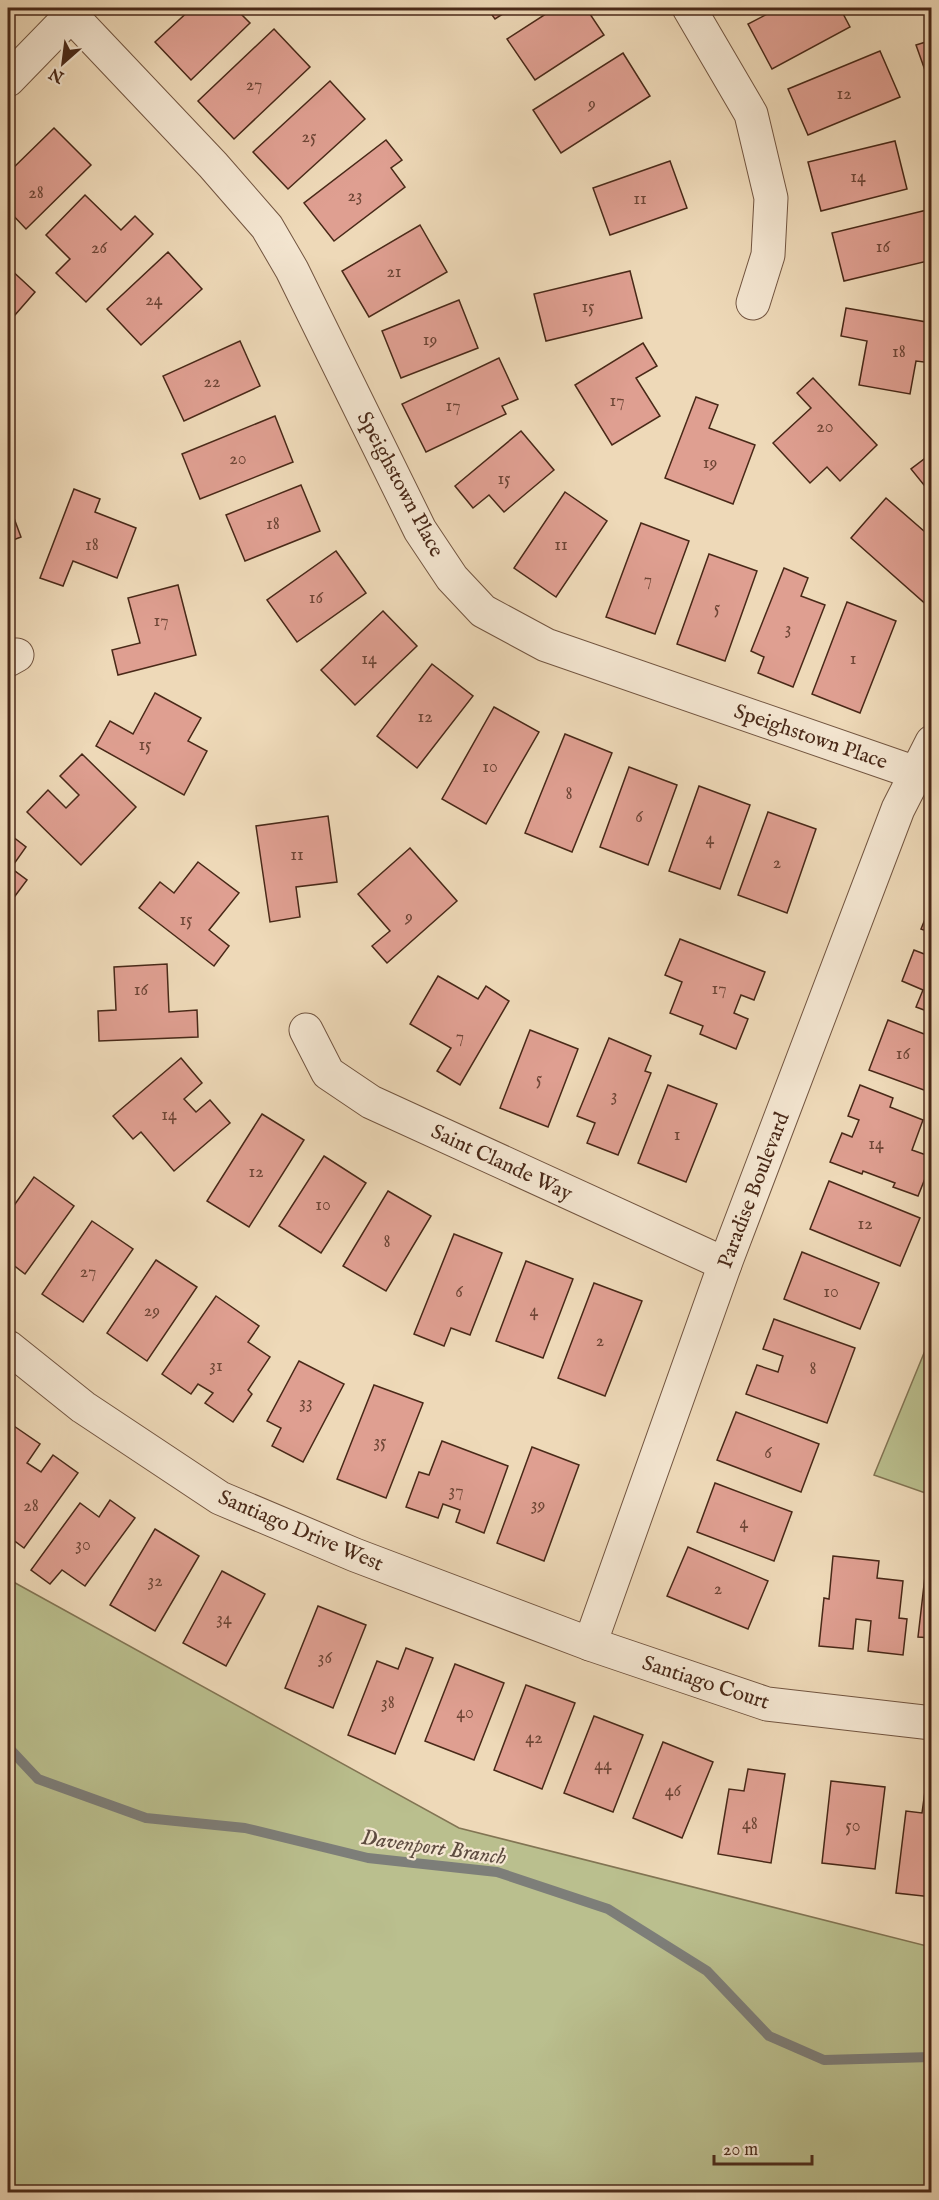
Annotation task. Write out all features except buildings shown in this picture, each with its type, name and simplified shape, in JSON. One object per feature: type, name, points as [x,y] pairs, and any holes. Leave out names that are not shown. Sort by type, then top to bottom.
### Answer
[{"type":"street","points":[[689,8],[751,114],[771,198],[768,255],[753,303]]},
{"type":"street","points":[[8,80],[74,11]]},
{"type":"street","name":"Speighstown Place","points":[[74,11],[267,227],[292,270],[420,530],[452,578],[483,611],[546,645],[916,773]]},
{"type":"street","name":"Paradise Boulevard","points":[[590,1644],[725,1264],[898,809],[932,742]]},
{"type":"street","name":"Saint Clande Way","points":[[306,1030],[328,1073],[371,1102],[725,1264]]},
{"type":"street","name":"Santiago Drive West","points":[[8,1347],[83,1407],[220,1498],[355,1555],[590,1644]]},
{"type":"street","name":"Santiago Court","points":[[590,1644],[766,1704],[932,1723]]},
{"type":"green space","points":[[931,1336],[931,1495],[874,1475]]},
{"type":"green space","points":[[8,1579],[459,1828],[931,1947],[931,2192],[8,2192]]},
{"type":"waterway","name":"Davenport Branch","points":[[8,1747],[38,1779],[146,1818],[245,1828],[368,1858],[497,1872],[608,1909],[707,1971],[769,2036],[824,2060],[932,2057]]}]
